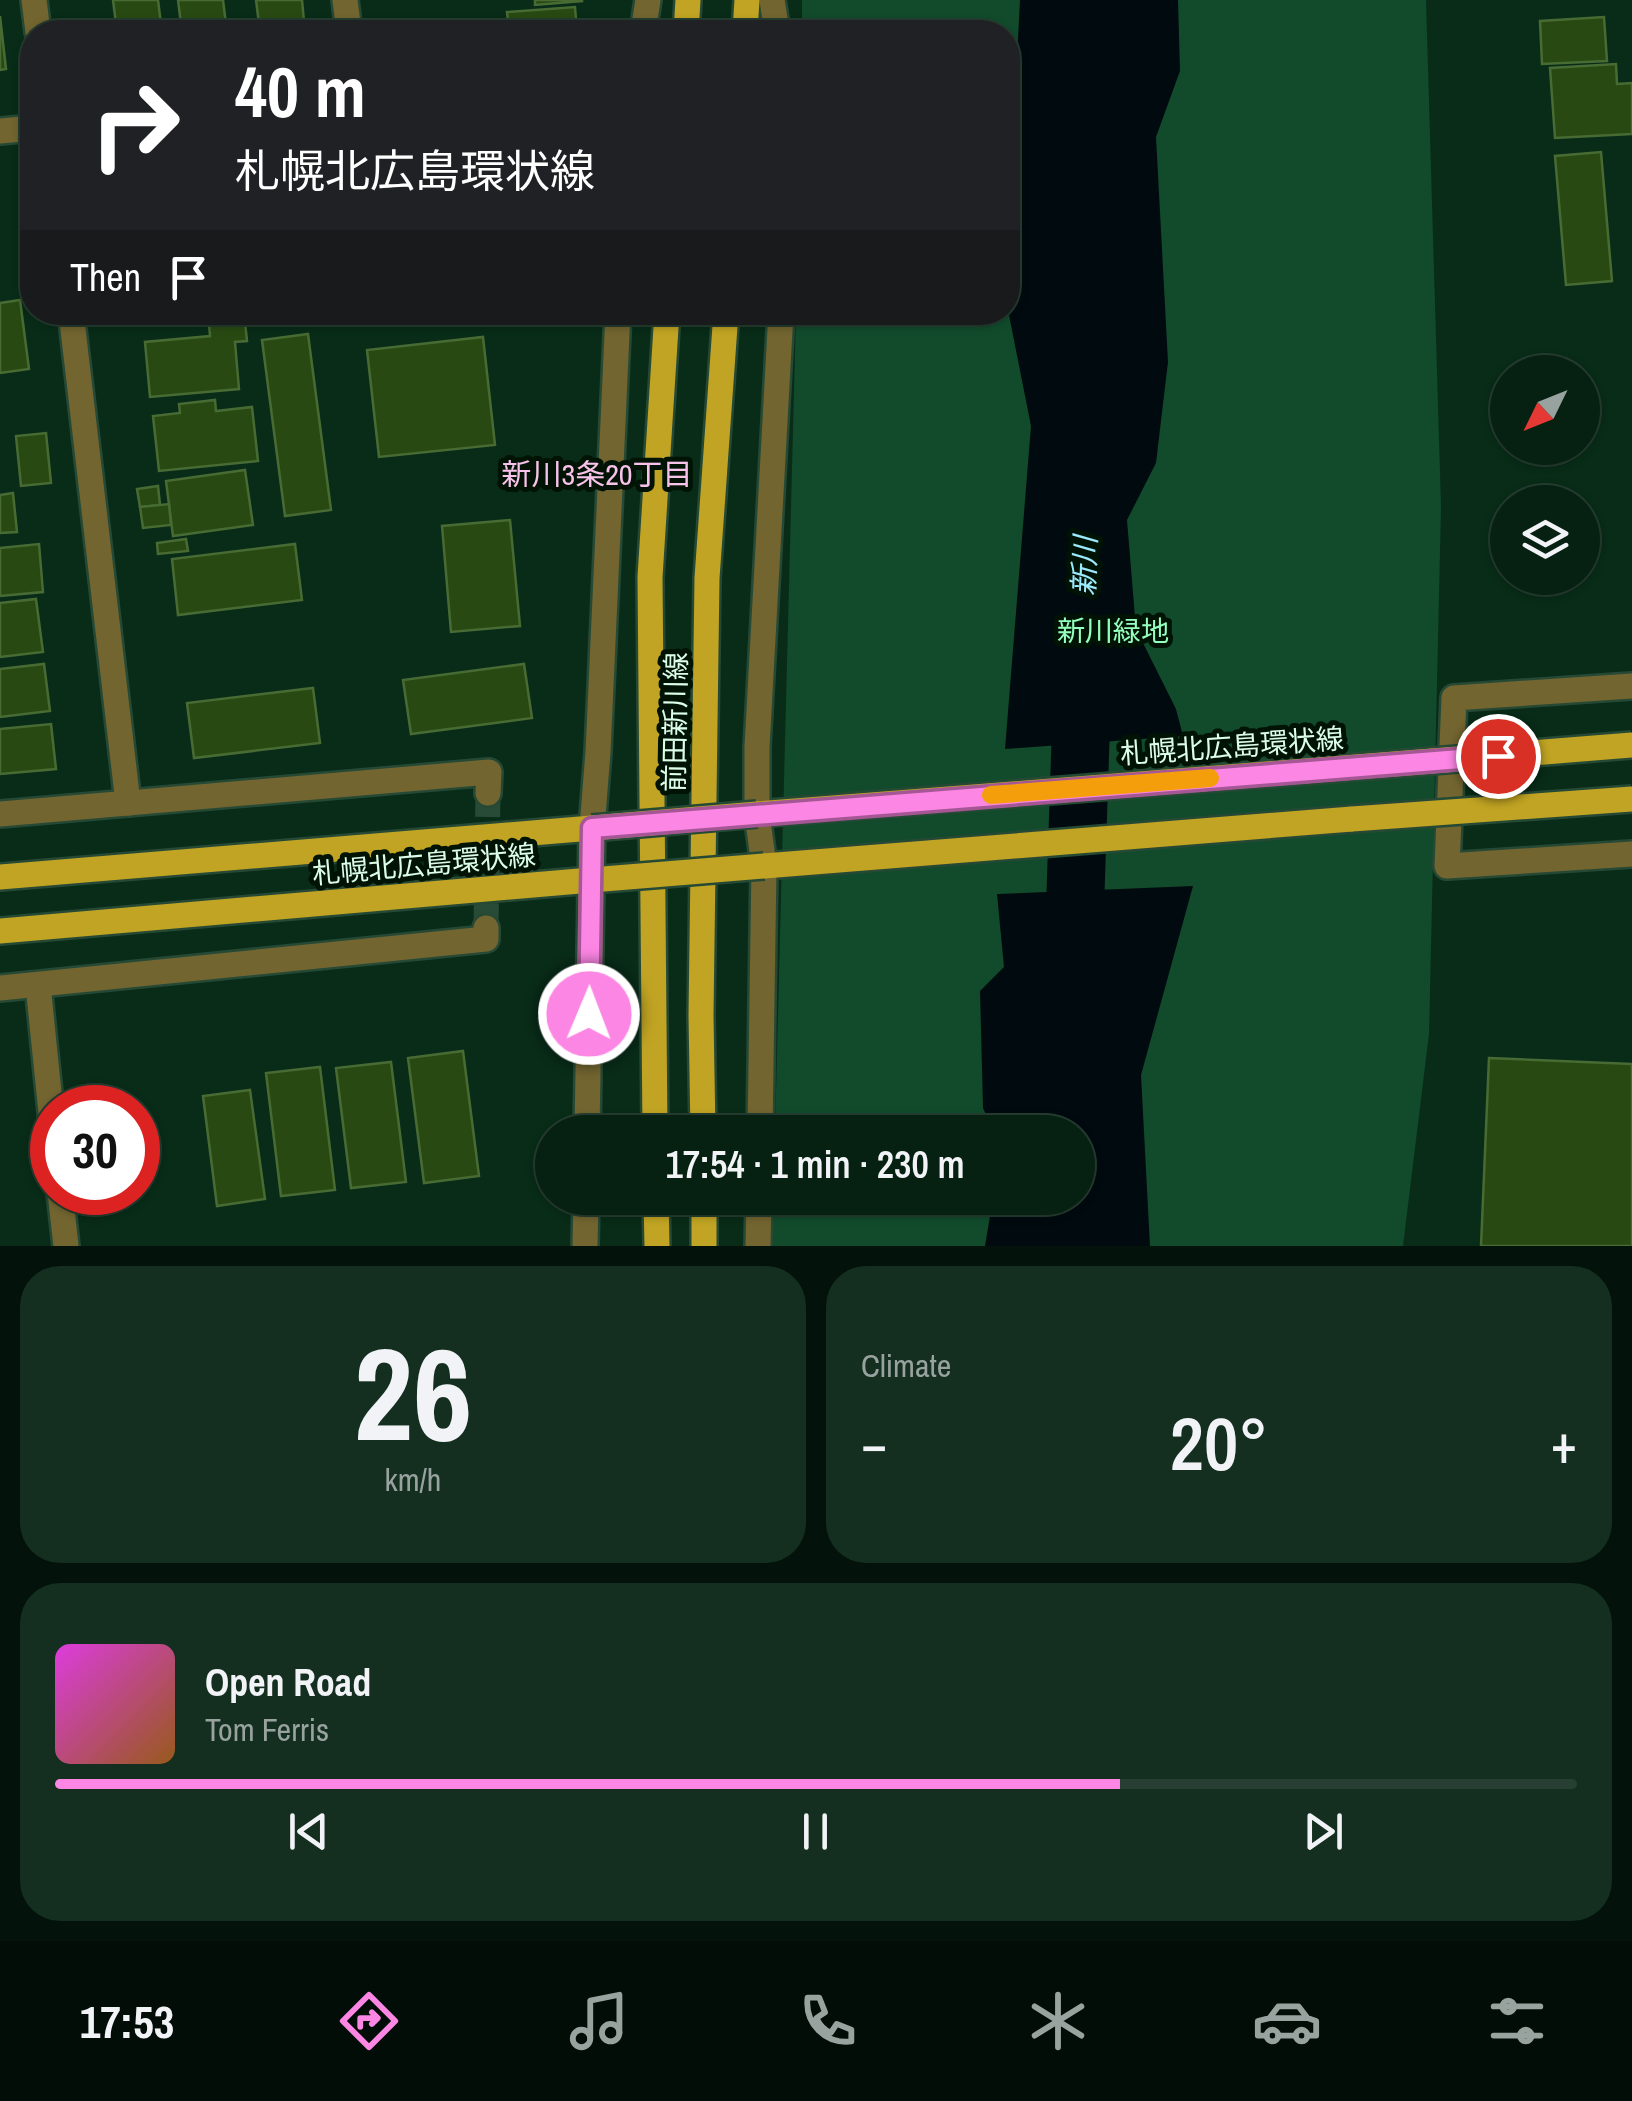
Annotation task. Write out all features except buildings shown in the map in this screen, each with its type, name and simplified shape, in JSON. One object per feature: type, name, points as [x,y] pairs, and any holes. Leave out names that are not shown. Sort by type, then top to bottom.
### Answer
[{"type":"main road","name":"前田新川線","points":[[655,1115],[650,577],[666,325]]},
{"type":"main road","name":"前田新川線","points":[[703,1115],[707,578],[725,325]]},
{"type":"main road","name":"札幌北広島環状線","points":[[0,877],[1632,744]]},
{"type":"main road","name":"札幌北広島環状線","points":[[0,932],[842,859],[1632,799]]},
{"type":"main road","points":[[657,1215],[658,1246]]},
{"type":"main road","points":[[704,1215],[704,1246]]},
{"type":"street","points":[[73,325],[128,802]]},
{"type":"street","points":[[587,1115],[592,828],[617,325]]},
{"type":"street","points":[[760,1115],[764,866],[757,814],[757,746],[780,325]]},
{"type":"street","points":[[1632,686],[1454,698],[1447,866],[1632,854]]},
{"type":"street","points":[[0,814],[489,772],[488,793]]},
{"type":"street","points":[[0,988],[486,939],[486,928]]},
{"type":"street","points":[[38,985],[48,1085]]},
{"type":"street","points":[[63,1215],[66,1246]]},
{"type":"street","points":[[586,1215],[586,1246]]},
{"type":"street","points":[[758,1246],[759,1215]]},
{"type":"green space","name":"新川緑地","points":[[802,0],[1426,0],[1441,507],[1429,1034],[1403,1246],[772,1246],[773,1215],[1095,1215],[1095,1115],[775,1115],[796,325],[1020,325],[1020,20],[802,20]]},
{"type":"water","points":[[1020,0],[1178,0],[1180,71],[1156,137],[1168,362],[1156,463],[1127,520],[1136,629],[1176,709],[1183,736],[1005,749],[1031,426],[1011,325],[1020,325]]},
{"type":"water","points":[[1193,886],[1141,1075],[1150,1246],[985,1246],[990,1215],[1095,1215],[1095,1115],[986,1115],[983,1108],[980,991],[1004,967],[997,894]]},
{"type":"waterway","name":"新川","points":[[1073,970],[1083,664]]},
{"type":"tunnel","points":[[486,928],[488,793]]},
{"type":"slow traffic","points":[[991,795],[1210,778]]},
{"type":"district","name":"新川3条20丁目","points":[[597,474]]},
{"type":"route","points":[[589,1014],[592,828],[1498,756]]}]
